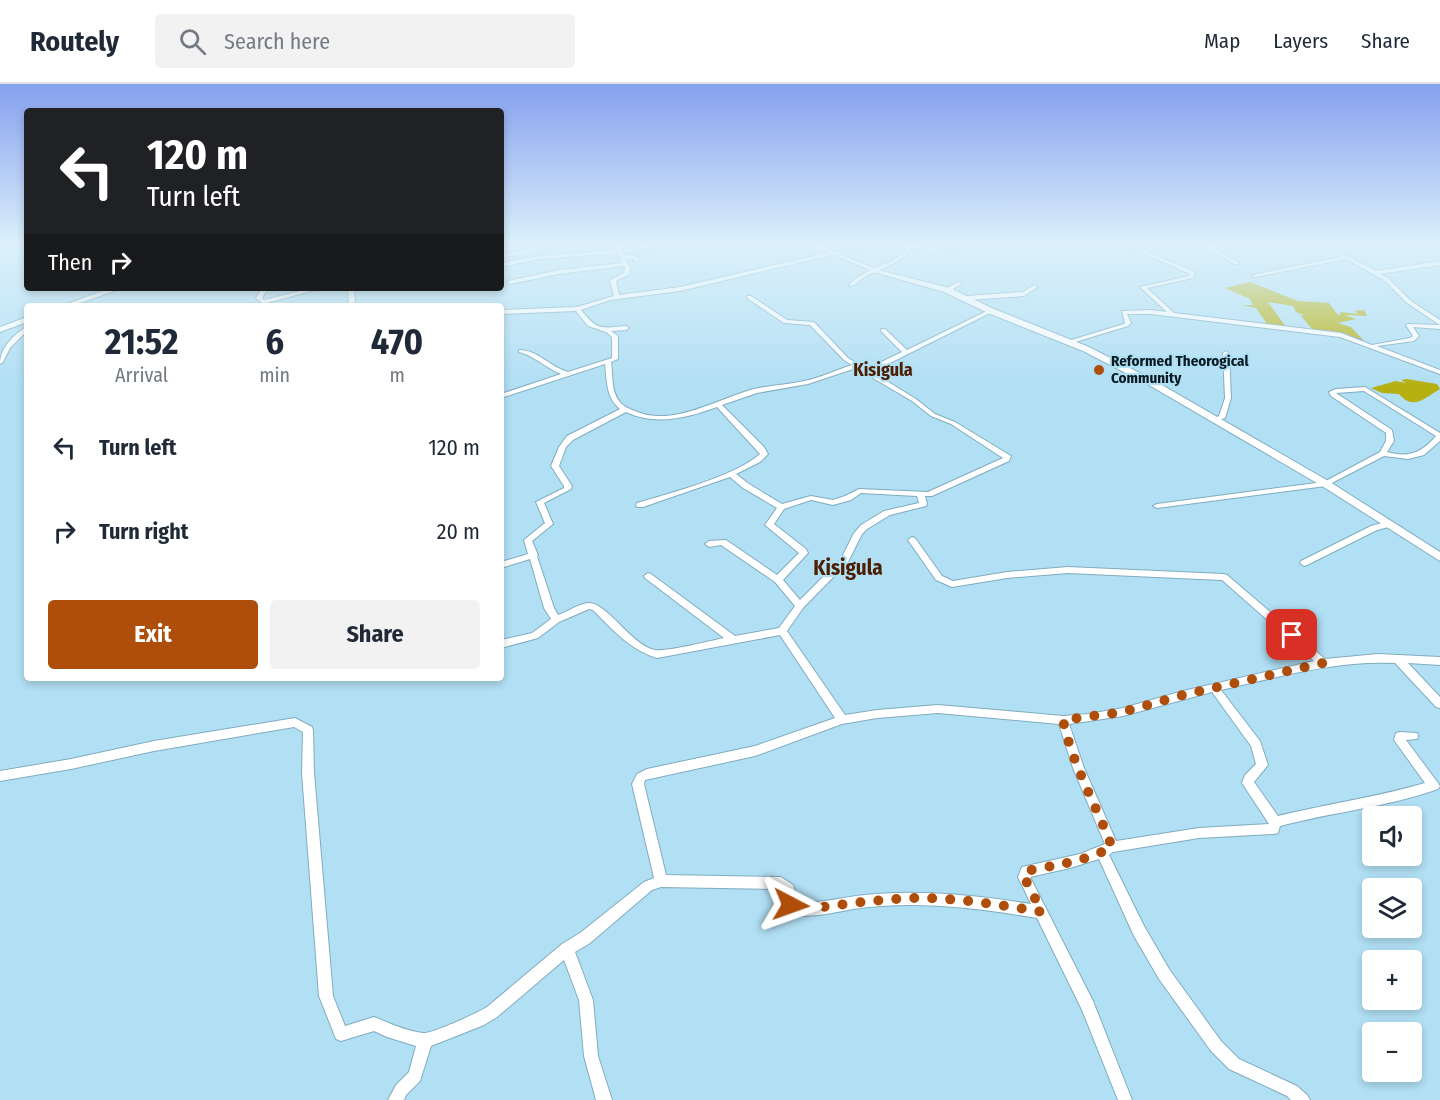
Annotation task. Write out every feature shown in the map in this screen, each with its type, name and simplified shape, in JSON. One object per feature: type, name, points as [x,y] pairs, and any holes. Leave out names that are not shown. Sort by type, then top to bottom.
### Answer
[{"type":"street","points":[[74,303],[105,292]]},
{"type":"street","points":[[262,292],[259,298],[263,302],[301,292]]},
{"type":"street","points":[[616,292],[617,297]]},
{"type":"street","points":[[504,312],[578,309],[598,301],[653,292]]},
{"type":"street","points":[[953,292],[991,311],[1070,342],[1152,383],[1326,484],[1440,557]]},
{"type":"street","points":[[967,298],[1026,292]]},
{"type":"street","points":[[1150,292],[1173,314]]},
{"type":"street","points":[[1399,292],[1440,325]]},
{"type":"street","points":[[749,297],[786,322],[812,323],[846,359],[914,400],[933,416],[953,423],[1007,456],[995,465],[963,477],[929,494],[860,491],[833,503],[811,498],[781,507],[769,525],[800,547],[804,553],[778,580]]},
{"type":"street","points":[[504,395],[615,359],[615,336],[590,325],[578,309]]},
{"type":"street","points":[[867,372],[991,311]]},
{"type":"street","points":[[1070,342],[1126,325],[1128,323],[1123,313],[1127,311],[1173,314],[1332,333],[1373,345],[1440,372]]},
{"type":"street","points":[[2,328],[24,320]]},
{"type":"street","points":[[1373,345],[1412,340],[1416,336],[1409,325],[1440,325]]},
{"type":"street","points":[[600,329],[626,328]]},
{"type":"street","points":[[883,330],[906,353]]},
{"type":"street","points":[[0,362],[7,346],[24,331]]},
{"type":"street","points":[[521,351],[531,354],[560,373],[567,374]]},
{"type":"street","points":[[1216,419],[1222,418],[1228,398],[1226,353]]},
{"type":"street","points":[[608,363],[610,390],[622,408],[642,416],[661,419],[719,405],[754,391],[814,381],[857,366]]},
{"type":"street","points":[[1157,506],[1326,484],[1383,453],[1390,441],[1389,432],[1332,392],[1351,388],[1365,389],[1440,436],[1433,446],[1413,458],[1406,459],[1383,453]]},
{"type":"street","points":[[640,505],[731,474],[760,461],[764,454],[719,405]]},
{"type":"street","points":[[556,620],[546,600],[528,540],[549,524],[540,502],[567,489],[568,486],[555,466],[563,447],[570,438],[626,409]]},
{"type":"street","points":[[731,474],[781,507]]},
{"type":"street","points":[[504,643],[535,636],[556,620],[588,606],[596,607],[624,635],[643,649],[657,654],[782,631],[800,606],[845,560],[858,533],[864,526],[887,513],[923,504],[921,494]]},
{"type":"street","points":[[1304,563],[1374,528],[1389,524]]},
{"type":"street","points":[[912,540],[939,578],[952,584],[1007,575],[1068,570],[1224,577],[1323,663]]},
{"type":"street","points":[[709,544],[723,542],[778,580],[800,606]]},
{"type":"street","points":[[504,564],[534,555]]},
{"type":"street","points":[[648,576],[733,640]]},
{"type":"street","points":[[782,631],[842,720]]},
{"type":"street","points":[[661,881],[638,784],[641,777],[705,760],[755,751],[842,720],[938,709],[1063,720],[1123,712],[1323,663],[1378,658],[1440,661]]},
{"type":"street","points":[[1398,659],[1440,704]]},
{"type":"street","points":[[1125,1100],[1088,1006],[1024,877],[1026,871],[1078,862],[1107,850],[1199,833],[1274,829],[1275,822],[1248,783],[1249,778],[1262,765],[1256,744],[1214,688]]},
{"type":"street","points":[[1063,720],[1072,755],[1096,807],[1107,850],[1139,931],[1164,974],[1215,1046],[1234,1064],[1292,1091],[1302,1100]]},
{"type":"street","points":[[0,776],[295,722],[309,730],[308,772],[326,996],[341,1034],[374,1024],[425,1041],[480,1020],[567,949],[585,938],[638,893],[661,881],[781,883],[789,889],[794,909],[918,898],[1002,905],[1042,912]]},
{"type":"street","points":[[1275,822],[1387,799],[1437,786],[1399,740],[1400,736],[1413,736]]},
{"type":"street","points":[[567,949],[586,1000],[591,1056],[604,1100]]},
{"type":"street","points":[[396,1100],[401,1090],[415,1076],[425,1041]]},
{"type":"shaded area","points":[[1235,292],[1276,292],[1298,301],[1329,303],[1337,314],[1341,315],[1340,312],[1358,314],[1355,311],[1364,310],[1367,316],[1348,315],[1356,319],[1338,323],[1351,327],[1365,342],[1339,334],[1313,330],[1301,316],[1304,315],[1296,312],[1293,306],[1268,302],[1286,327],[1267,324],[1256,308],[1242,305],[1253,305],[1250,299]]},
{"type":"shaded area","points":[[1401,380],[1437,384],[1440,389],[1420,401],[1410,402],[1399,394],[1382,393],[1371,388],[1396,381],[1406,383]]},
{"type":"waterway","points":[[1406,326],[1413,335]]},
{"type":"waterway","points":[[1350,337],[1362,340]]},
{"type":"place","name":"Reformed Theorogical Community","points":[[1099,370]]},
{"type":"district","name":"Kisigula","points":[[883,370]]},
{"type":"district","name":"Kisigula","points":[[848,568]]},
{"type":"route","points":[[791,905],[794,909],[801,910],[876,900],[918,898],[1002,905],[1042,912],[1024,877],[1026,871],[1078,862],[1094,857],[1112,847],[1072,755],[1063,720],[1123,712],[1183,695],[1323,663],[1292,635]]}]
